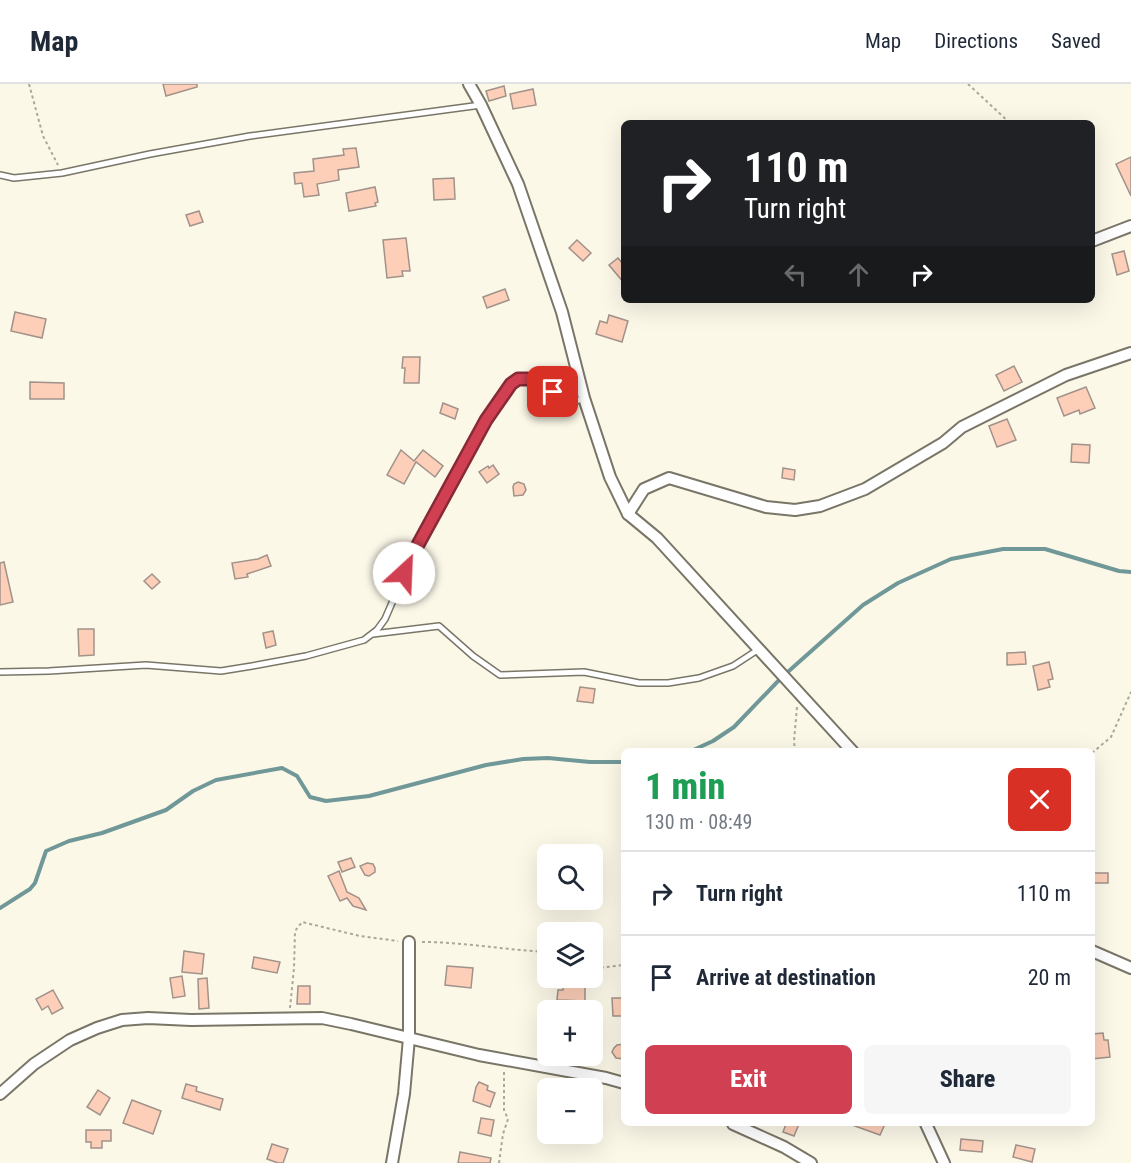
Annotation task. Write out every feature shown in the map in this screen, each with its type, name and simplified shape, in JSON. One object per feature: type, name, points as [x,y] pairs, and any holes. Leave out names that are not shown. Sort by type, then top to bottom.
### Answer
[{"type":"street","points":[[469,84],[518,184],[562,312],[584,398],[610,477],[628,514],[657,538],[850,748]]},
{"type":"street","points":[[1095,241],[1131,226]]},
{"type":"street","points":[[628,514],[644,489],[669,478],[766,507],[795,510],[820,506],[865,489],[943,443],[962,427],[1066,375],[1131,353]]},
{"type":"street","points":[[392,1163],[404,1094],[409,1038],[409,942]]},
{"type":"street","points":[[1095,952],[1131,968]]},
{"type":"street","points":[[0,1094],[34,1064],[70,1040],[122,1020],[148,1018],[191,1020],[322,1018],[502,1059],[621,1082]]},
{"type":"street","points":[[737,1126],[784,1147],[811,1163]]},
{"type":"street","points":[[927,1126],[944,1163]]},
{"type":"lane","points":[[0,175],[14,178],[62,173],[250,136],[481,105]]},
{"type":"lane","points":[[0,672],[146,665],[221,670],[306,656],[364,640],[385,620],[414,552],[486,420],[511,384],[518,379],[539,382],[569,404],[584,398]]},
{"type":"lane","points":[[371,634],[439,626],[472,656],[500,675],[584,672],[639,683],[669,683],[699,678],[762,653]]},
{"type":"path","points":[[29,84],[43,136],[62,173]]},
{"type":"path","points":[[968,84],[1007,120]]},
{"type":"path","points":[[1095,750],[1111,737],[1131,692]]},
{"type":"path","points":[[795,748],[796,707],[799,694]]},
{"type":"path","points":[[289,1018],[295,931],[302,922],[360,936],[409,942],[451,942],[537,951]]},
{"type":"path","points":[[603,967],[621,965]]},
{"type":"path","points":[[499,1163],[503,1134],[508,1119],[504,1110],[502,1059]]},
{"type":"building","points":[[163,84],[197,84],[197,87],[166,96]]},
{"type":"building","points":[[504,86],[506,96],[489,101],[486,91]]},
{"type":"building","points":[[533,89],[536,105],[513,109],[510,94]]},
{"type":"building","points":[[356,148],[359,167],[338,170],[339,180],[317,184],[319,195],[304,197],[302,183],[295,184],[294,173],[314,171],[313,159],[344,155],[343,149]]},
{"type":"building","points":[[1131,157],[1131,196],[1116,164]]},
{"type":"building","points":[[454,178],[455,199],[434,200],[433,179]]},
{"type":"building","points":[[375,187],[378,202],[375,203],[376,206],[349,211],[346,193]]},
{"type":"building","points":[[199,211],[203,222],[190,226],[186,215]]},
{"type":"building","points":[[406,238],[410,271],[402,271],[403,276],[387,278],[383,240]]},
{"type":"building","points":[[577,240],[591,253],[583,261],[569,248]]},
{"type":"building","points":[[1124,251],[1129,271],[1117,275],[1112,254]]},
{"type":"building","points":[[618,258],[621,262],[621,279],[609,265]]},
{"type":"building","points":[[505,289],[509,300],[487,308],[483,297]]},
{"type":"building","points":[[15,312],[46,319],[42,338],[11,331]]},
{"type":"building","points":[[609,315],[628,321],[622,342],[596,334],[600,321],[607,323]]},
{"type":"building","points":[[403,357],[420,357],[419,383],[404,383]]},
{"type":"building","points":[[1014,366],[1022,382],[1004,391],[996,375]]},
{"type":"building","points":[[30,382],[64,383],[64,399],[30,399]]},
{"type":"building","points":[[1086,387],[1095,408],[1080,414],[1079,410],[1064,416],[1057,398]]},
{"type":"building","points":[[443,403],[458,409],[455,419],[440,413]]},
{"type":"building","points":[[1007,419],[1016,440],[997,447],[989,426]]},
{"type":"building","points":[[1072,444],[1090,445],[1089,463],[1071,462]]},
{"type":"building","points":[[401,450],[414,461],[423,450],[443,466],[435,477],[416,462],[404,484],[387,475]]},
{"type":"building","points":[[493,465],[499,474],[487,483],[479,472]]},
{"type":"building","points":[[783,468],[795,470],[794,480],[782,478]]},
{"type":"building","points":[[518,482],[524,484],[526,490],[523,495],[514,496],[513,487]]},
{"type":"building","points":[[267,555],[271,566],[247,574],[248,577],[235,579],[232,563],[258,559]]},
{"type":"building","points":[[4,562],[13,602],[0,605],[0,563]]},
{"type":"building","points":[[152,574],[160,582],[152,589],[144,581]]},
{"type":"building","points":[[78,629],[94,629],[94,655],[79,656]]},
{"type":"building","points":[[273,631],[276,645],[266,648],[263,633]]},
{"type":"building","points":[[1025,652],[1026,664],[1007,665],[1007,653]]},
{"type":"building","points":[[1049,662],[1053,679],[1048,680],[1050,687],[1038,690],[1033,666]]},
{"type":"building","points":[[580,687],[595,689],[593,703],[577,701]]},
{"type":"building","points":[[351,858],[355,867],[342,872],[338,862]]},
{"type":"building","points":[[367,863],[373,864],[375,868],[375,872],[369,876],[365,875],[360,866]]},
{"type":"building","points":[[339,871],[347,892],[359,898],[366,910],[353,906],[347,898],[340,901],[328,876]]},
{"type":"building","points":[[1095,873],[1108,873],[1108,883],[1095,883]]},
{"type":"building","points":[[184,951],[204,954],[202,974],[182,972]]},
{"type":"building","points":[[254,957],[280,962],[277,973],[252,968]]},
{"type":"building","points":[[447,966],[473,968],[471,988],[445,985]]},
{"type":"building","points":[[182,976],[185,996],[173,998],[170,978]]},
{"type":"building","points":[[207,978],[209,1008],[199,1009],[198,979]]},
{"type":"building","points":[[298,986],[310,986],[310,1004],[297,1004]]},
{"type":"building","points":[[563,988],[585,988],[585,1000],[557,1000],[558,990],[563,990]]},
{"type":"building","points":[[53,990],[63,1008],[52,1014],[48,1006],[42,1010],[36,999]]},
{"type":"building","points":[[612,998],[621,998],[621,1016],[613,1016]]},
{"type":"building","points":[[1103,1033],[1104,1040],[1108,1040],[1110,1057],[1095,1059],[1095,1034]]},
{"type":"building","points":[[621,1044],[621,1059],[616,1058],[612,1052],[617,1045]]},
{"type":"building","points":[[479,1082],[488,1086],[487,1090],[495,1093],[490,1107],[473,1101]]},
{"type":"building","points":[[186,1084],[197,1087],[196,1091],[223,1099],[220,1110],[182,1098]]},
{"type":"building","points":[[98,1090],[110,1098],[100,1115],[87,1107]]},
{"type":"building","points":[[132,1100],[161,1111],[153,1134],[123,1123]]},
{"type":"building","points":[[481,1118],[494,1120],[491,1136],[478,1133]]},
{"type":"building","points":[[785,1126],[798,1126],[794,1136],[783,1132]]},
{"type":"building","points":[[855,1126],[884,1126],[880,1135]]},
{"type":"building","points":[[86,1130],[111,1130],[111,1141],[102,1141],[102,1148],[91,1148],[91,1142],[86,1142]]},
{"type":"building","points":[[961,1139],[983,1141],[982,1152],[960,1150]]},
{"type":"building","points":[[272,1144],[288,1149],[283,1163],[267,1159]]},
{"type":"building","points":[[1016,1145],[1035,1149],[1032,1162],[1013,1157]]},
{"type":"building","points":[[460,1152],[491,1158],[490,1163],[458,1163]]},
{"type":"waterway","points":[[698,748],[734,727],[781,678],[863,605],[898,583],[951,559],[1003,549],[1045,549],[1119,571],[1131,572]]},
{"type":"waterway","points":[[0,908],[30,889],[35,883],[46,851],[69,841],[102,833],[166,810],[193,791],[216,780],[282,768],[297,776],[310,797],[326,801],[369,796],[486,765],[523,759],[621,762]]},
{"type":"route","points":[[404,573],[486,420],[511,384],[518,379],[527,379],[539,382],[553,392]]}]
